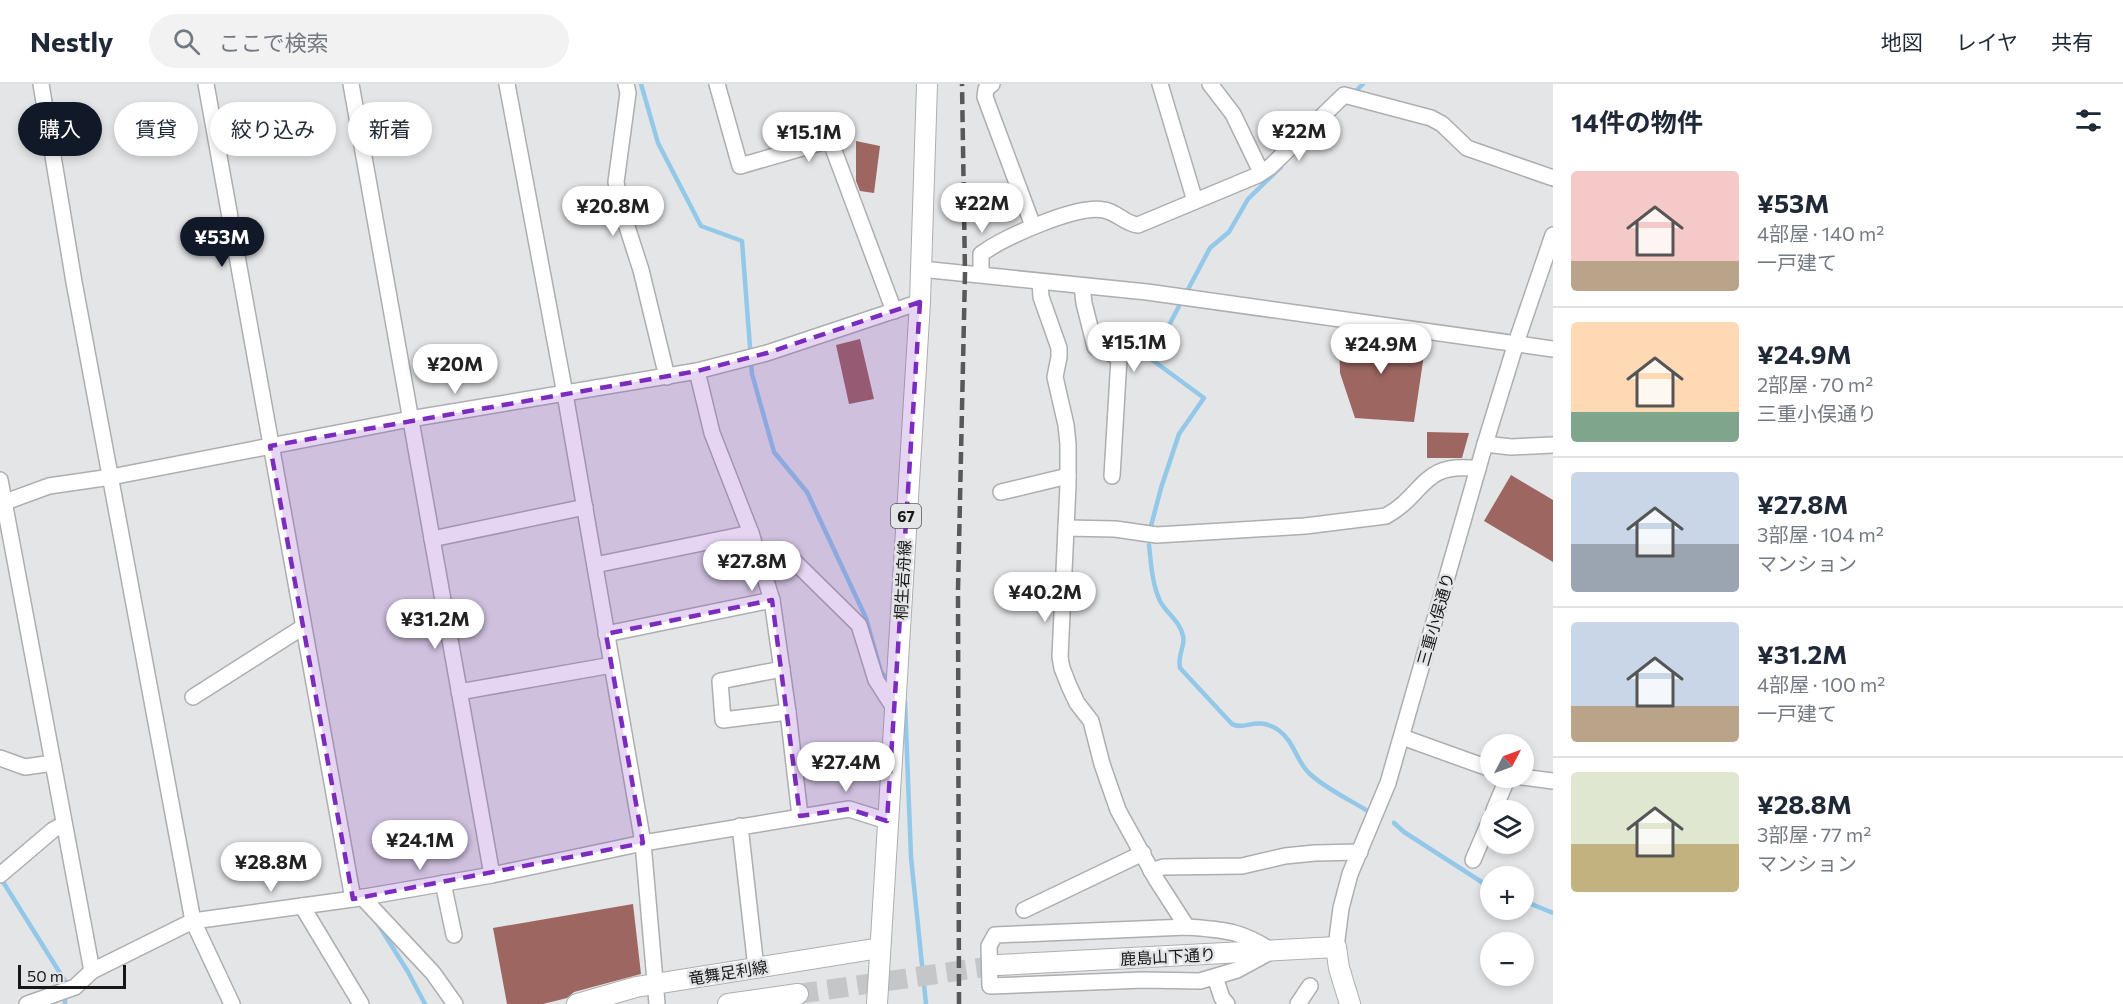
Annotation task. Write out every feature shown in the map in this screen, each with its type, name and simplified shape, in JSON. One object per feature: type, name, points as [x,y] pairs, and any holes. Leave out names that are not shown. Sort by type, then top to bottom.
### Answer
[{"type":"main road","name":"桐生岩舟線","points":[[878,1004],[887,821],[920,302],[927,84]]},
{"type":"main road","name":"鹿島山下通り","points":[[999,965],[1336,947]]},
{"type":"main road","name":"三重小俣通り","points":[[1336,947],[1350,1004]]},
{"type":"main road","name":"竜舞足利線","points":[[577,1004],[636,987],[880,948]]},
{"type":"main road","points":[[728,1004],[798,994]]},
{"type":"street","points":[[41,84],[74,282],[193,921],[232,1004]]},
{"type":"street","points":[[206,84],[303,627],[358,898],[433,973],[455,1004]]},
{"type":"street","points":[[351,84],[492,875]]},
{"type":"street","points":[[507,84],[565,394],[643,843],[657,1004]]},
{"type":"street","points":[[626,84],[628,93],[616,182],[621,208],[641,270],[667,377]]},
{"type":"street","points":[[717,84],[740,166],[830,140],[894,311]]},
{"type":"street","points":[[992,84],[986,88],[985,97],[1033,226]]},
{"type":"street","points":[[1160,84],[1195,201]]},
{"type":"street","points":[[1210,84],[1233,114],[1262,172]]},
{"type":"street","points":[[981,274],[981,254],[1033,226],[1079,212],[1105,210],[1130,224],[1138,225],[1262,172],[1270,167],[1344,95],[1431,118],[1442,124],[1467,148],[1553,178]]},
{"type":"street","name":"三重小俣通り","points":[[1336,947],[1341,908],[1350,874],[1388,783],[1485,444],[1553,235]]},
{"type":"street","points":[[921,269],[1147,292],[1553,349]]},
{"type":"street","points":[[1040,282],[1041,297],[1059,348],[1055,377],[1066,424],[1068,476],[1060,657],[1062,668],[1077,703],[1091,721],[1102,764],[1118,810],[1143,853],[1151,872],[1187,927]]},
{"type":"street","points":[[1082,286],[1095,347],[1119,358],[1112,476]]},
{"type":"street","points":[[2,503],[50,486],[111,477],[410,419],[697,371],[767,353],[920,302]]},
{"type":"street","points":[[697,371],[712,434],[751,532],[772,600],[800,816]]},
{"type":"street","points":[[1485,444],[1511,447],[1553,445]]},
{"type":"street","points":[[1066,528],[1115,529],[1156,535],[1305,526],[1386,516],[1395,511],[1434,473],[1443,470],[1478,469]]},
{"type":"street","points":[[1001,492],[1068,476]]},
{"type":"street","points":[[0,480],[2,503],[92,971]]},
{"type":"street","points":[[432,538],[585,507]]},
{"type":"street","points":[[595,566],[751,532]]},
{"type":"street","points":[[764,574],[794,561],[839,604],[859,625],[876,680],[894,708]]},
{"type":"street","points":[[606,634],[772,600]]},
{"type":"street","points":[[193,697],[303,627]]},
{"type":"street","points":[[459,692],[612,665]]},
{"type":"street","points":[[782,669],[720,681],[723,720],[788,712]]},
{"type":"street","points":[[1402,737],[1480,765]]},
{"type":"street","points":[[0,758],[24,767],[53,763]]},
{"type":"street","points":[[1534,779],[1553,781]]},
{"type":"street","points":[[27,1004],[75,987],[92,971],[193,921],[443,884],[643,843],[800,816],[849,809],[887,821]]},
{"type":"street","points":[[0,875],[53,830],[64,824]]},
{"type":"street","points":[[740,826],[756,968]]},
{"type":"street","points":[[1473,860],[1480,844]]},
{"type":"street","points":[[1151,872],[1164,867],[1242,866],[1285,856],[1360,852]]},
{"type":"street","points":[[1024,910],[1143,853]]},
{"type":"street","points":[[443,884],[454,935]]},
{"type":"street","points":[[302,906],[361,1004]]},
{"type":"street","points":[[1187,927],[1232,931],[1255,940],[1272,951],[1237,970],[1200,981],[1143,980],[990,986],[989,946],[995,935],[1187,927]]},
{"type":"street","points":[[1215,977],[1222,998],[1227,1004]]},
{"type":"street","points":[[1298,1004],[1310,986]]},
{"type":"highlighted area","points":[[920,302],[887,821],[849,809],[800,816],[772,600],[606,634],[643,843],[353,899],[270,446],[697,371],[767,353]]},
{"type":"building","points":[[856,141],[880,146],[874,193],[860,191],[856,181]]},
{"type":"building","points":[[1339,329],[1426,341],[1414,422],[1355,418],[1340,373]]},
{"type":"building","points":[[860,339],[874,399],[849,404],[836,345]]},
{"type":"building","points":[[1427,432],[1469,433],[1462,458],[1427,458]]},
{"type":"building","points":[[1511,475],[1553,500],[1553,562],[1484,521]]},
{"type":"building","points":[[633,904],[641,974],[574,992],[567,998],[543,1004],[507,1004],[493,928]]},
{"type":"waterway","points":[[641,84],[658,143],[701,226],[742,241],[752,374],[774,452],[807,492],[866,618],[881,672],[889,682]]},
{"type":"waterway","points":[[1352,95],[1363,84]]},
{"type":"waterway","points":[[1151,526],[1179,434],[1204,398],[1151,359],[1210,248],[1229,232],[1248,199],[1281,167]]},
{"type":"waterway","points":[[1149,545],[1157,594],[1163,606],[1179,626],[1183,636],[1180,668],[1232,724],[1237,726],[1263,724],[1277,729],[1288,739],[1301,764],[1310,774],[1330,789],[1366,810]]},
{"type":"waterway","points":[[902,698],[905,702],[911,857],[926,1004]]},
{"type":"waterway","points":[[1394,823],[1404,832],[1480,881]]},
{"type":"waterway","points":[[0,877],[65,981],[65,1004]]},
{"type":"waterway","points":[[1534,905],[1553,913]]},
{"type":"waterway","points":[[378,924],[425,1004]]},
{"type":"tunnel","points":[[798,994],[999,965]]},
{"type":"railway","points":[[959,1004],[958,590],[965,273],[962,84]]}]
